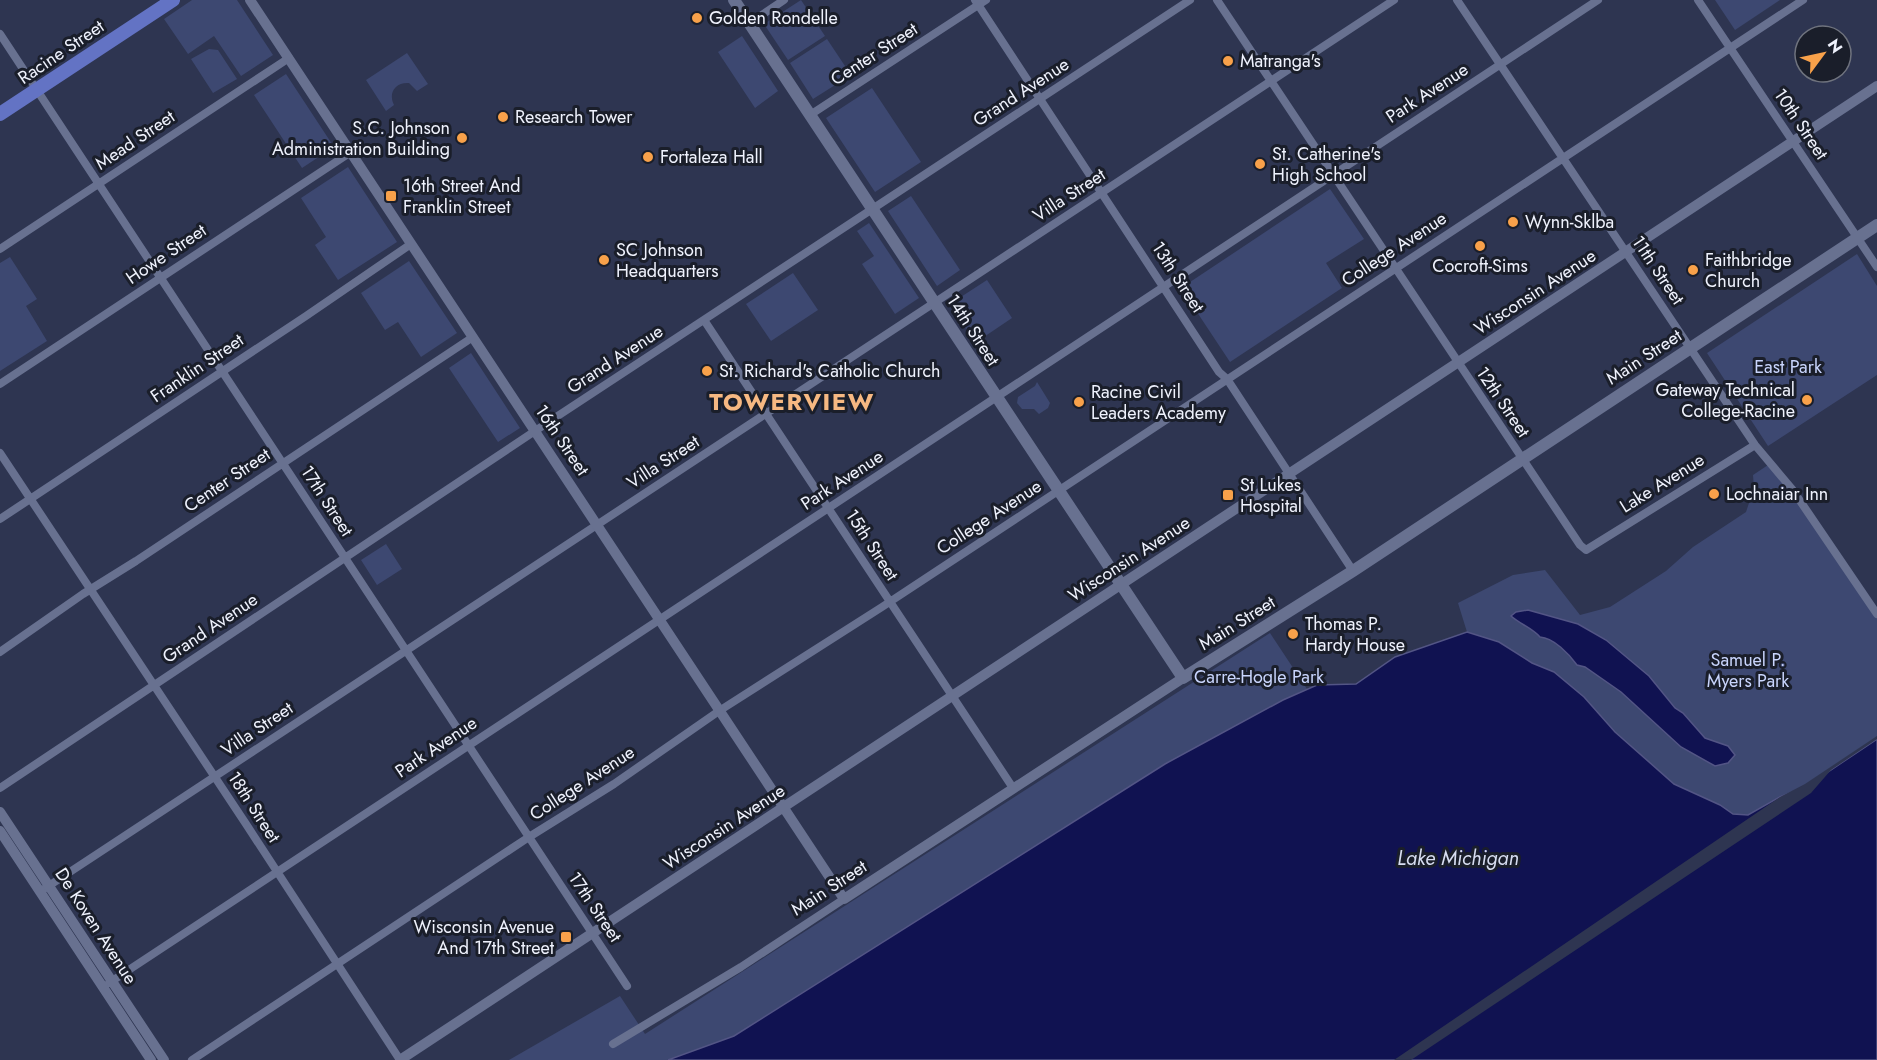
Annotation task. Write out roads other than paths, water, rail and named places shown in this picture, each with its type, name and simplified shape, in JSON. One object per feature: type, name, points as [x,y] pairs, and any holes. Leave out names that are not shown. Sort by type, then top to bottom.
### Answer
[{"type":"main road","name":"Racine Street","points":[[0,114],[173,0]]},
{"type":"main road","name":"14th Street","points":[[734,0],[1183,678]]},
{"type":"main road","name":"Main Street","points":[[1183,678],[1353,571],[1877,225]]},
{"type":"street","name":"16th Street","points":[[250,0],[844,899]]},
{"type":"street","points":[[750,23],[784,0]]},
{"type":"street","name":"Grand Avenue","points":[[0,788],[1190,0]]},
{"type":"street","name":"12th Street","points":[[1217,0],[1457,363],[1580,545],[1586,550]]},
{"type":"street","name":"Villa Street","points":[[40,892],[1394,0]]},
{"type":"street","name":"11th Street","points":[[1457,0],[1755,445],[1792,489],[1877,614]]},
{"type":"street","name":"Park Avenue","points":[[107,984],[1598,0]]},
{"type":"street","name":"10th Street","points":[[1698,0],[1877,267]]},
{"type":"street","name":"College Avenue","points":[[192,1060],[529,837],[614,784],[719,711],[890,603],[1803,0]]},
{"type":"street","name":"13th Street","points":[[980,2],[1040,99],[1353,571]]},
{"type":"street","name":"Center Street","points":[[810,116],[980,2]]},
{"type":"street","name":"17th Street","points":[[0,34],[627,986]]},
{"type":"street","name":"Mead Street","points":[[0,249],[289,58]]},
{"type":"street","name":"Wisconsin Avenue","points":[[400,1060],[1877,86]]},
{"type":"street","name":"Howe Street","points":[[0,384],[351,152]]},
{"type":"street","name":"Franklin Street","points":[[0,519],[411,244]]},
{"type":"street","name":"15th Street","points":[[704,320],[1013,788]]},
{"type":"street","name":"Center Street","points":[[0,652],[91,589],[473,337]]},
{"type":"street","name":"Lake Avenue","points":[[1586,550],[1755,445]]},
{"type":"street","name":"18th Street","points":[[0,453],[400,1060]]},
{"type":"street","name":"Main Street","points":[[613,1044],[741,967],[1183,678]]},
{"type":"street","name":"De Koven Avenue","points":[[0,812],[50,885],[151,1060]]},
{"type":"street","name":"De Koven Avenue","points":[[0,831],[40,892],[164,1060]]},
{"type":"water","points":[[1528,610],[1578,624],[1606,640],[1649,676],[1675,708],[1683,713],[1705,738],[1728,746],[1735,755],[1728,763],[1715,766],[1681,747],[1621,692],[1585,667],[1577,665],[1556,643],[1540,637],[1511,616],[1516,612]]},
{"type":"water","name":"Lake Michigan","points":[[1467,632],[1499,642],[1532,663],[1554,672],[1584,697],[1615,732],[1674,784],[1720,805],[1733,814],[1748,815],[1780,797],[1807,786],[1877,739],[1877,1060],[668,1060],[734,1036],[1165,764],[1283,700],[1317,685],[1356,684],[1395,657]]},
{"type":"place","name":"Golden Rondelle","points":[[697,18]]},
{"type":"place","name":"Matranga's","points":[[1228,61]]},
{"type":"place","name":"Research Tower","points":[[503,117]]},
{"type":"place","name":"S.C. Johnson Administration Building","points":[[462,138]]},
{"type":"place","name":"Fortaleza Hall","points":[[648,157]]},
{"type":"place","name":"St. Catherine's High School","points":[[1260,164]]},
{"type":"place","name":"16th Street And Franklin Street","points":[[391,196]]},
{"type":"place","name":"Wynn-Sklba","points":[[1513,222]]},
{"type":"place","name":"Cocroft-Sims","points":[[1480,246]]},
{"type":"place","name":"SC Johnson Headquarters","points":[[604,260]]},
{"type":"place","name":"Faithbridge Church","points":[[1693,270]]},
{"type":"place","name":"St. Richard's Catholic Church","points":[[707,371]]},
{"type":"place","name":"Gateway Technical College-Racine","points":[[1807,400]]},
{"type":"place","name":"Racine Civil Leaders Academy","points":[[1079,402]]},
{"type":"place","name":"Lochnaiar Inn","points":[[1714,494]]},
{"type":"place","name":"St Lukes Hospital","points":[[1228,495]]},
{"type":"place","name":"Thomas P. Hardy House","points":[[1293,634]]},
{"type":"place","name":"Wisconsin Avenue And 17th Street","points":[[566,937]]},
{"type":"district","name":"TOWERVIEW","points":[[792,401]]},
{"type":"park label","name":"East Park","points":[[1788,367]]},
{"type":"park label","name":"Samuel P. Myers Park","points":[[1748,670]]},
{"type":"park label","name":"Carre-Hogle Park","points":[[1259,677]]}]
